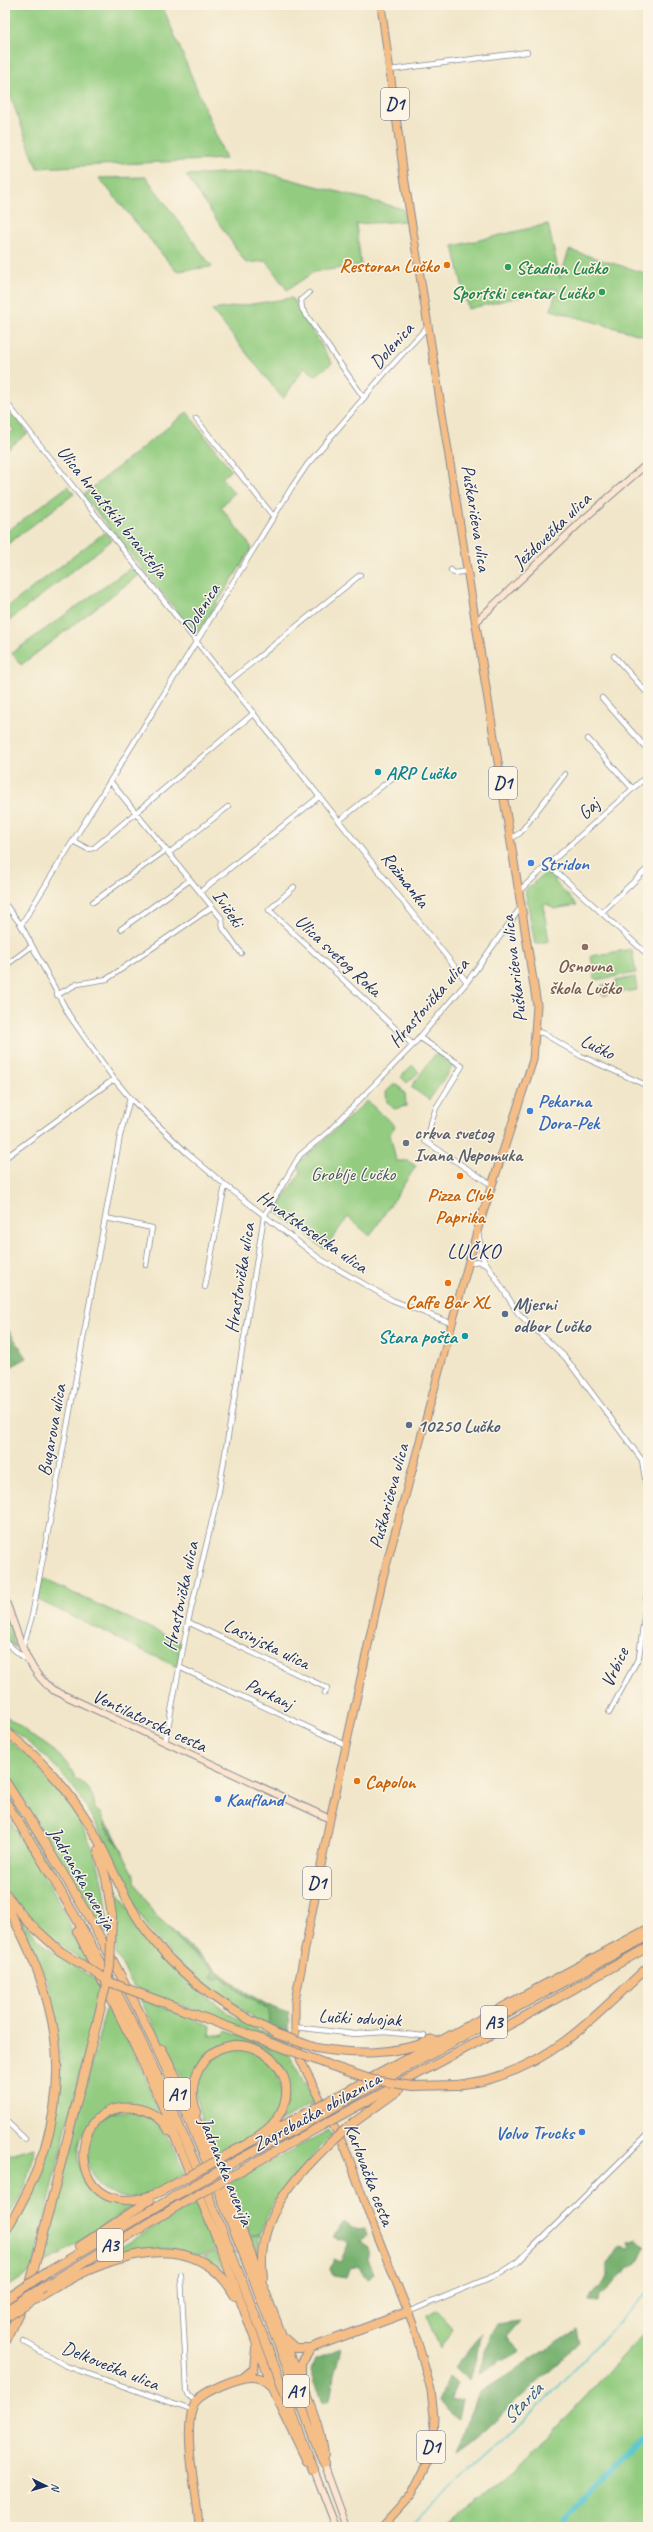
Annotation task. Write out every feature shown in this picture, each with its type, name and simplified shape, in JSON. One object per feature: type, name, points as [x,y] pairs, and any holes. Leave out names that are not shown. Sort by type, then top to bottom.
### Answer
[{"type":"highway","points":[[5,1731],[29,1749],[54,1775],[80,1810],[126,1898],[156,1943],[179,1968],[206,1992],[240,2015],[276,2034],[316,2048],[350,2053],[387,2052],[421,2044],[462,2028]]},
{"type":"highway","name":"Jadranska avenija","points":[[5,1781],[78,1900],[148,2030],[242,2240],[324,2464]]},
{"type":"highway","name":"Jadranska avenija","points":[[5,1801],[70,1909],[134,2026],[175,2115],[224,2247],[314,2470]]},
{"type":"highway","points":[[5,2342],[27,2296],[97,2023],[111,1962],[112,1916],[103,1866],[80,1810]]},
{"type":"highway","points":[[5,1893],[27,1921],[60,1951],[112,1983],[329,2065],[373,2080],[412,2086],[457,2084],[493,2079],[537,2060],[568,2041],[593,2020],[648,1967]]},
{"type":"highway","points":[[78,1900],[92,1916],[143,2010],[212,2156],[242,2240],[266,2293],[303,2387],[320,2437],[324,2464]]},
{"type":"highway","points":[[5,1903],[30,1948],[45,1986],[53,2022],[57,2057],[52,2120],[42,2160],[5,2232]]},
{"type":"highway","points":[[70,1909],[78,1933],[132,2040],[224,2247],[243,2307],[274,2389],[301,2453],[314,2470]]},
{"type":"highway","points":[[336,2101],[462,2028],[607,1953],[648,1929]]},
{"type":"highway","name":"Zagrebačka obilaznica","points":[[5,2300],[49,2271],[336,2101],[648,1936]]},
{"type":"highway","name":"Zagrebačka obilaznica","points":[[6,2310],[179,2205],[648,1947]]},
{"type":"highway","points":[[212,2156],[211,2146],[196,2109],[193,2082],[203,2062],[212,2053],[228,2046],[249,2046],[266,2053],[279,2067],[285,2082],[283,2106],[276,2121],[250,2142]]},
{"type":"highway","points":[[266,2293],[262,2272],[264,2234],[282,2197],[311,2161],[349,2126],[391,2095],[437,2069],[443,2060]]},
{"type":"highway","points":[[161,2192],[133,2201],[122,2201],[101,2192],[92,2183],[84,2170],[82,2153],[88,2132],[99,2118],[123,2107],[145,2110],[161,2120],[167,2127],[197,2188]]},
{"type":"highway","points":[[49,2271],[53,2264],[171,2186],[250,2142],[314,2114]]},
{"type":"highway","points":[[5,2318],[39,2297],[85,2272],[122,2259],[152,2252],[173,2252],[200,2260],[220,2273],[243,2307]]},
{"type":"highway","points":[[282,2333],[291,2346],[311,2348],[408,2312]]},
{"type":"highway","points":[[196,2401],[203,2394],[244,2378],[250,2373],[255,2364],[256,2341]]},
{"type":"highway","points":[[303,2387],[301,2364],[311,2348]]},
{"type":"highway","points":[[244,2378],[263,2379],[274,2389]]},
{"type":"main road","name":"D1","points":[[381,5],[390,70]]},
{"type":"main road","name":"Puškarićeva ulica","points":[[294,2027],[299,1980],[330,1819],[393,1538],[478,1228],[533,1060],[536,1032],[537,1005],[520,890],[409,204],[390,70]]},
{"type":"main road","name":"Ježdovečka ulica","points":[[477,621],[590,513],[648,463]]},
{"type":"main road","name":"Ventilatorska cesta","points":[[5,1599],[31,1663],[40,1680],[52,1690],[330,1819]]},
{"type":"main road","name":"Karlovačka cesta","points":[[294,2027],[301,2061],[342,2138],[388,2264],[408,2312],[431,2390],[433,2435],[426,2465],[417,2484],[404,2504],[382,2527]]},
{"type":"main road","points":[[196,2401],[191,2410],[190,2442],[199,2527]]},
{"type":"main road","name":"Jadranska avenija","points":[[324,2464],[347,2526]]},
{"type":"main road","name":"Jadranska avenija","points":[[314,2470],[336,2527]]},
{"type":"street","points":[[390,70],[527,52]]},
{"type":"street","points":[[309,293],[301,300],[302,309],[364,398]]},
{"type":"street","name":"Dolenica","points":[[20,926],[307,465],[429,325]]},
{"type":"street","name":"Ulica hrvatskih branitelja","points":[[5,401],[197,641]]},
{"type":"street","points":[[196,419],[274,516]]},
{"type":"street","points":[[451,570],[454,573],[469,570]]},
{"type":"street","points":[[228,682],[360,575]]},
{"type":"street","name":"Rožmanka","points":[[197,641],[467,982]]},
{"type":"street","points":[[614,656],[648,694]]},
{"type":"street","points":[[602,698],[648,750]]},
{"type":"street","points":[[73,841],[88,849],[94,848],[254,713]]},
{"type":"street","points":[[588,739],[632,788]]},
{"type":"street","points":[[340,820],[402,770]]},
{"type":"street","points":[[512,838],[520,833],[565,774]]},
{"type":"street","name":"Gaj","points":[[520,890],[648,775]]},
{"type":"street","name":"Ivičeki","points":[[110,781],[222,919],[223,928],[241,953]]},
{"type":"street","points":[[200,892],[320,796]]},
{"type":"street","points":[[93,902],[228,807]]},
{"type":"street","points":[[549,865],[648,955]]},
{"type":"street","points":[[601,913],[648,868]]},
{"type":"street","name":"Ivičeki","points":[[121,929],[190,880]]},
{"type":"street","name":"Ulica svetog Roka","points":[[294,887],[269,910],[413,1045]]},
{"type":"street","name":"Hrvatskoselska ulica","points":[[5,904],[32,946],[69,1015],[114,1079],[130,1098],[225,1185],[320,1259],[367,1287],[452,1324]]},
{"type":"street","name":"Hrastovička ulica","points":[[165,1743],[181,1668],[188,1622],[219,1491],[264,1216],[300,1155],[328,1132],[413,1045],[467,982],[522,906]]},
{"type":"street","points":[[58,995],[77,984],[108,979],[212,907]]},
{"type":"street","points":[[5,966],[32,946]]},
{"type":"street","name":"Lučko","points":[[536,1032],[543,1033],[581,1056],[648,1086]]},
{"type":"street","points":[[419,1037],[462,1066],[436,1108],[425,1141],[492,1185]]},
{"type":"street","points":[[5,1158],[114,1079]]},
{"type":"street","name":"Bugarova ulica","points":[[23,1646],[32,1616],[120,1136],[130,1098]]},
{"type":"street","points":[[205,1288],[225,1185]]},
{"type":"street","points":[[106,1218],[152,1228],[146,1265]]},
{"type":"street","points":[[478,1228],[480,1249],[488,1266],[518,1313],[565,1357],[642,1460],[648,1464]]},
{"type":"street","points":[[469,1263],[478,1261],[488,1266]]},
{"type":"street","points":[[642,1460],[648,1497]]},
{"type":"street","name":"Vrbice","points":[[609,1712],[639,1657],[648,1586]]},
{"type":"street","name":"Lasinjska ulica","points":[[188,1622],[327,1688],[325,1694]]},
{"type":"street","points":[[5,1642],[31,1663]]},
{"type":"street","name":"Parkanj","points":[[181,1668],[346,1745]]},
{"type":"street","name":"Lučki odvojak","points":[[294,2027],[355,2034],[385,2032],[424,2036]]},
{"type":"street","points":[[5,2120],[25,2139]]},
{"type":"street","points":[[408,2312],[501,2273],[518,2262],[648,2134]]},
{"type":"street","points":[[181,2275],[187,2391],[189,2396],[196,2401]]},
{"type":"street","name":"Delkovečka ulica","points":[[23,2341],[66,2366],[191,2410]]},
{"type":"green space","points":[[5,5],[162,5],[226,159],[37,168],[5,82]]},
{"type":"green space","points":[[259,171],[403,209],[406,221],[356,224],[361,265],[314,272],[287,290],[266,261],[246,263],[186,175]]},
{"type":"green space","points":[[146,177],[212,267],[176,271],[99,178]]},
{"type":"green space","points":[[548,224],[560,278],[569,250],[648,274],[648,337],[551,310],[557,288],[468,309],[453,246]]},
{"type":"green space","points":[[292,298],[332,363],[315,376],[305,367],[283,399],[212,310]]},
{"type":"green space","points":[[5,404],[28,433],[5,451],[5,438],[14,430],[5,421]]},
{"type":"green space","points":[[187,412],[231,470],[222,478],[234,493],[221,507],[252,548],[199,632],[191,629],[83,495]]},
{"type":"green space","points":[[68,486],[74,494],[5,546],[5,533]]},
{"type":"green space","points":[[105,532],[112,540],[5,624],[5,609]]},
{"type":"green space","points":[[133,566],[140,574],[21,665],[12,653]]},
{"type":"green space","points":[[548,871],[555,876],[555,882],[577,905],[554,909],[547,904],[543,905],[549,941],[535,944],[525,890]]},
{"type":"green space","points":[[632,949],[636,973],[595,980],[591,956]]},
{"type":"green space","points":[[635,977],[637,990],[617,993],[615,981]]},
{"type":"green space","points":[[603,985],[607,985],[609,986],[609,994],[603,995],[600,992],[600,988]]},
{"type":"green space","points":[[436,1053],[453,1066],[429,1100],[411,1087]]},
{"type":"green space","points":[[412,1065],[419,1072],[407,1083],[401,1077]]},
{"type":"green space","points":[[393,1085],[398,1085],[405,1094],[406,1106],[394,1109],[387,1102],[386,1092]]},
{"type":"green space","name":"Groblje Lučko","points":[[367,1101],[395,1126],[390,1134],[396,1161],[408,1161],[416,1166],[370,1236],[348,1217],[324,1249],[275,1211],[301,1172],[296,1165]]},
{"type":"green space","points":[[5,1325],[27,1358],[5,1370]]},
{"type":"green space","points":[[42,1579],[181,1642],[177,1667],[38,1600]]},
{"type":"green space","points":[[5,1609],[15,1648],[5,1638]]},
{"type":"green space","points":[[5,1715],[27,1732],[27,1734],[56,1752],[73,1772],[75,1779],[87,1787],[92,1795],[95,1809],[100,1813],[109,1835],[117,1842],[135,1876],[135,1882],[154,1914],[170,1928],[182,1945],[214,1970],[210,1977],[221,1975],[233,1987],[268,2010],[269,2021],[267,2026],[234,2006],[203,1984],[162,1945],[139,1913],[96,1825],[76,1791],[52,1763],[5,1725]]},
{"type":"green space","points":[[5,1737],[27,1756],[48,1778],[66,1800],[81,1824],[93,1850],[101,1876],[106,1905],[107,1935],[5,1770]]},
{"type":"green space","points":[[5,1789],[70,1897],[68,1898],[5,1794]]},
{"type":"green space","points":[[5,1813],[33,1856],[54,1893],[69,1924],[72,1935],[91,1966],[44,1932],[14,1901],[5,1889]]},
{"type":"green space","points":[[104,1822],[111,1828],[123,1853],[108,1830]]},
{"type":"green space","points":[[109,1876],[145,1936],[181,1976],[231,2015],[288,2043],[288,2045],[133,1987],[116,1953],[116,1913]]},
{"type":"green space","points":[[16,1914],[39,1940],[55,1953],[102,1984],[32,2271],[5,2289],[5,2238],[38,2177],[60,2059],[55,2016],[47,1981],[34,1949]]},
{"type":"green space","points":[[170,1928],[195,1952],[226,1978],[259,2000],[289,2013],[288,2034],[267,2026],[269,2021],[268,2010],[233,1987],[221,1976],[216,1979],[210,1978],[214,1970],[182,1945]]},
{"type":"green space","points":[[109,1997],[144,2074],[160,2115],[131,2105],[103,2116],[90,2124],[83,2133],[79,2153],[80,2164],[89,2184],[105,2198],[112,2201],[134,2205],[93,2234],[39,2266]]},
{"type":"green space","points":[[139,1998],[211,2026],[210,2036],[224,2034],[226,2031],[289,2055],[315,2102],[278,2123],[287,2103],[281,2065],[272,2054],[256,2045],[237,2042],[205,2056],[195,2071],[189,2091]]},
{"type":"green space","points":[[231,2049],[253,2050],[265,2057],[272,2065],[280,2084],[280,2105],[276,2115],[263,2129],[251,2138],[216,2157],[199,2111],[197,2096],[198,2081],[203,2069],[214,2058]]},
{"type":"green space","points":[[132,2111],[153,2120],[167,2135],[177,2153],[185,2174],[148,2194],[128,2198],[111,2194],[98,2184],[90,2170],[86,2154],[89,2138],[97,2124],[113,2113]]},
{"type":"green space","points":[[329,2130],[331,2135],[273,2203],[260,2233],[250,2236],[228,2184]]},
{"type":"green space","points":[[34,2147],[31,2167],[25,2186],[11,2213],[5,2221],[5,2156]]},
{"type":"green space","points":[[197,2202],[215,2249],[201,2256],[171,2249],[143,2250],[78,2271]]},
{"type":"green space","points":[[344,2222],[354,2229],[365,2228],[367,2235],[360,2240],[368,2247],[368,2259],[374,2273],[368,2280],[360,2266],[349,2268],[346,2278],[333,2276],[330,2269],[334,2259],[341,2262],[349,2242],[332,2237]]},
{"type":"green space","points":[[260,2234],[257,2257],[250,2237]]},
{"type":"green space","points":[[637,2240],[645,2247],[639,2260],[600,2295],[599,2302],[590,2301],[592,2294],[607,2277],[607,2264],[618,2247],[630,2249],[628,2243]]},
{"type":"green space","points":[[215,2251],[225,2275],[203,2257]]},
{"type":"green space","points":[[437,2310],[453,2328],[440,2348],[426,2316]]},
{"type":"green space","points":[[520,2321],[506,2337],[520,2351],[478,2374],[496,2324]]},
{"type":"green space","points":[[648,2329],[648,2527],[446,2527],[526,2461]]},
{"type":"green space","points":[[577,2330],[580,2342],[476,2439],[456,2454],[478,2394]]},
{"type":"green space","points":[[482,2334],[470,2381],[455,2367]]},
{"type":"green space","points":[[341,2349],[334,2375],[330,2400],[323,2403],[311,2371],[315,2359]]},
{"type":"green space","points":[[449,2376],[457,2383],[450,2401],[462,2399],[458,2420],[439,2402]]},
{"type":"waterway","name":"Starča","points":[[408,2527],[509,2437],[648,2292]]},
{"type":"waterway","points":[[557,2527],[648,2432]]},
{"type":"place","name":"Restoran Lučko","points":[[447,265]]},
{"type":"place","name":"Stadion Lučko","points":[[508,267]]},
{"type":"place","name":"Sportski centar Lučko","points":[[602,292]]},
{"type":"place","name":"ARP Lučko","points":[[378,772]]},
{"type":"place","name":"Stridon","points":[[531,863]]},
{"type":"place","name":"Osnovna škola Lučko","points":[[585,947]]},
{"type":"place","name":"Pekarna Dora-Pek","points":[[530,1111]]},
{"type":"place","name":"crkva svetog Ivana Nepomuka","points":[[406,1143]]},
{"type":"place","name":"Pizza Club Paprika","points":[[460,1176]]},
{"type":"place","name":"Caffe Bar XL","points":[[448,1283]]},
{"type":"place","name":"Mjesni odbor Lučko","points":[[505,1314]]},
{"type":"place","name":"Stara pošta","points":[[465,1336]]},
{"type":"place","name":"10250 Lučko","points":[[409,1425]]},
{"type":"place","name":"Capolon","points":[[357,1781]]},
{"type":"place","name":"Kaufland","points":[[218,1799]]},
{"type":"place","name":"Volvo Trucks","points":[[582,2132]]},
{"type":"district","name":"LUČKO","points":[[474,1251]]}]
